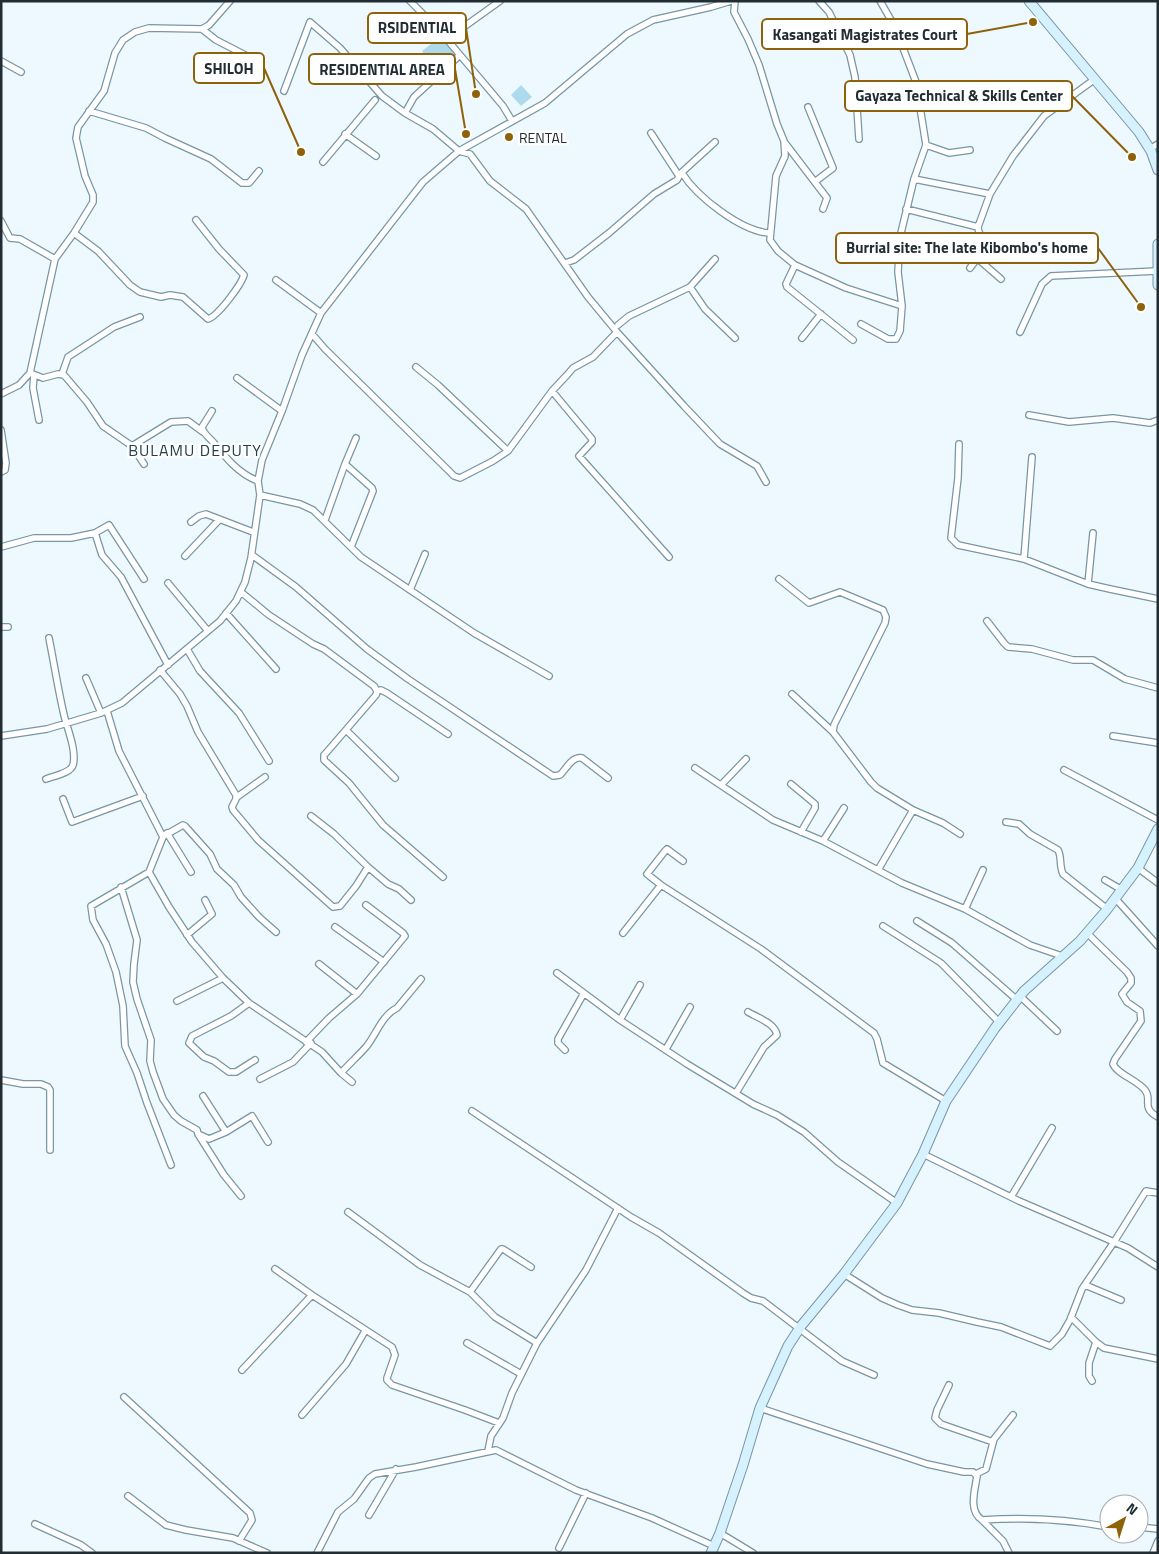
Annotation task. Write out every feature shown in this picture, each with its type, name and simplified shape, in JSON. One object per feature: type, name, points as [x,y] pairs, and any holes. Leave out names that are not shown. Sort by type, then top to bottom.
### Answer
[{"type":"street","points":[[39,420],[32,374],[55,259],[93,202],[93,195],[76,138],[78,127],[104,92],[115,54],[123,40],[135,32],[149,28],[202,29],[209,25],[230,1]]},
{"type":"street","points":[[410,1],[447,39],[503,106],[512,122]]},
{"type":"street","points":[[447,39],[500,1]]},
{"type":"street","points":[[1,736],[67,724],[104,712],[122,703],[220,621],[236,601],[245,582],[252,555],[253,532],[260,495],[258,481],[262,460],[302,356],[321,313],[423,182],[459,151],[545,103],[627,34],[653,20],[731,1]]},
{"type":"street","points":[[735,1],[734,12],[759,65],[784,141],[827,198],[824,210]]},
{"type":"street","points":[[819,1],[829,12],[850,55],[855,77],[859,140]]},
{"type":"street","points":[[861,324],[888,338],[896,339],[900,331],[902,306],[899,263],[900,237],[914,179],[926,145],[916,82],[895,27],[880,1]]},
{"type":"street","points":[[1029,1],[1153,148],[1158,159]]},
{"type":"street","points":[[284,91],[310,22],[340,48],[382,96],[405,113],[433,129],[459,151],[470,154],[490,181],[526,208],[588,297],[618,328],[677,399],[720,444],[757,466],[766,482]]},
{"type":"street","points":[[202,29],[216,40],[249,57]]},
{"type":"street","points":[[405,113],[414,97],[460,55]]},
{"type":"street","points":[[1,61],[21,72]]},
{"type":"street","points":[[1016,254],[980,236],[978,227],[990,194],[1014,156],[1044,116],[1096,79]]},
{"type":"street","points":[[323,162],[375,100]]},
{"type":"street","points":[[808,107],[833,165],[833,168],[816,181]]},
{"type":"street","points":[[89,111],[146,128],[211,159],[242,183],[249,183],[259,171]]},
{"type":"street","points":[[651,133],[680,174],[698,194],[736,221],[761,232],[770,232]]},
{"type":"street","points":[[345,134],[376,156]]},
{"type":"street","points":[[784,141],[785,156],[776,176],[770,240],[778,251],[795,265],[846,288],[902,306]]},
{"type":"street","points":[[564,263],[574,260],[609,234],[628,215],[654,194],[676,180],[680,174],[715,142]]},
{"type":"street","points":[[926,145],[949,153],[970,150]]},
{"type":"street","points":[[1153,148],[1158,170]]},
{"type":"street","points":[[914,179],[990,194]]},
{"type":"street","points":[[906,209],[978,227]]},
{"type":"street","points":[[74,233],[98,251],[130,285],[140,292],[161,297],[182,297],[208,319],[212,318],[229,299],[243,280],[244,273],[219,249],[196,220]]},
{"type":"street","points":[[1,221],[10,238],[20,239],[55,259]]},
{"type":"street","points":[[970,268],[990,242]]},
{"type":"street","points":[[1158,244],[1158,285]]},
{"type":"street","points":[[312,334],[454,476],[460,478],[508,451],[552,391],[574,368],[593,357],[629,316],[690,287],[715,259]]},
{"type":"street","points":[[978,259],[1001,279]]},
{"type":"street","points":[[795,265],[786,284],[787,287],[853,340]]},
{"type":"street","points":[[1020,332],[1042,284],[1051,276],[1157,271]]},
{"type":"street","points":[[276,280],[321,313]]},
{"type":"street","points":[[690,287],[704,309],[735,338]]},
{"type":"street","points":[[802,338],[821,314]]},
{"type":"street","points":[[62,374],[68,357],[114,327],[140,317]]},
{"type":"street","points":[[416,367],[438,385],[508,451]]},
{"type":"street","points":[[32,374],[43,378],[62,374],[68,378],[87,402],[102,426],[132,446],[144,464]]},
{"type":"street","points":[[1,394],[19,385],[32,374]]},
{"type":"street","points":[[237,378],[282,411]]},
{"type":"street","points":[[552,391],[592,439],[592,442],[579,456],[669,556]]},
{"type":"street","points":[[203,432],[202,427],[212,411]]},
{"type":"street","points":[[1029,415],[1069,422],[1113,418],[1150,424],[1158,420]]},
{"type":"street","points":[[132,446],[171,422],[188,421],[213,441],[222,455],[248,478],[258,481]]},
{"type":"street","points":[[1,430],[6,463],[5,470],[1,472]]},
{"type":"street","points":[[325,520],[356,438]]},
{"type":"street","points":[[959,444],[958,478],[951,538],[958,545],[1024,559],[1088,584],[1158,598]]},
{"type":"street","points":[[1024,559],[1032,457]]},
{"type":"street","points":[[346,464],[373,491],[351,547]]},
{"type":"street","points":[[260,495],[310,508],[319,514],[361,557],[474,633],[549,676]]},
{"type":"street","points":[[191,522],[202,514],[253,532]]},
{"type":"street","points":[[185,556],[219,520]]},
{"type":"street","points":[[1,547],[34,538],[71,538],[95,533],[107,525],[110,526],[144,579]]},
{"type":"street","points":[[95,533],[102,556],[121,577],[168,664]]},
{"type":"street","points":[[1088,584],[1093,533]]},
{"type":"street","points":[[410,590],[425,554]]},
{"type":"street","points":[[252,555],[296,587],[367,649],[553,776],[560,776],[574,758],[579,757],[608,778]]},
{"type":"street","points":[[779,579],[809,603],[840,592],[882,610],[886,617],[885,623],[834,725],[833,732]]},
{"type":"street","points":[[168,583],[208,631]]},
{"type":"street","points":[[241,592],[274,619],[328,652],[374,686],[377,691],[376,696],[324,755],[324,760],[349,783],[384,825],[443,877]]},
{"type":"street","points":[[226,613],[276,669]]},
{"type":"street","points":[[987,621],[1008,647],[1032,649],[1073,660],[1093,660],[1125,679],[1158,688]]},
{"type":"street","points":[[46,779],[70,770],[73,765],[73,751],[49,638]]},
{"type":"street","points":[[187,649],[200,671],[239,713],[268,761]]},
{"type":"street","points":[[160,670],[184,700],[198,732],[236,797]]},
{"type":"street","points":[[86,678],[104,712],[119,751],[143,796],[165,835],[191,872]]},
{"type":"street","points":[[377,691],[381,690],[387,693],[448,734]]},
{"type":"street","points":[[792,694],[833,732],[870,782],[877,788],[913,810],[943,823],[960,834]]},
{"type":"street","points":[[346,730],[395,778]]},
{"type":"street","points":[[1113,736],[1158,743]]},
{"type":"street","points":[[721,785],[746,760]]},
{"type":"street","points":[[695,768],[773,820],[823,841],[902,883],[965,909],[1030,945],[1062,956]]},
{"type":"street","points":[[1064,770],[1158,820]]},
{"type":"street","points":[[265,777],[236,797],[232,804],[234,810],[258,840],[333,906],[340,906],[368,867]]},
{"type":"street","points":[[791,784],[815,804],[815,808],[802,832]]},
{"type":"street","points":[[63,799],[72,822],[143,796]]},
{"type":"street","points":[[823,841],[844,808]]},
{"type":"street","points":[[878,870],[913,810]]},
{"type":"street","points":[[310,816],[334,834],[388,884],[399,889],[412,900]]},
{"type":"street","points":[[1006,822],[1019,824],[1030,834],[1058,850],[1063,874],[1107,909]]},
{"type":"street","points":[[171,1165],[125,1046],[122,1018],[124,1012],[116,972],[106,944],[91,914],[92,906],[149,872],[165,835],[183,825],[188,828],[210,854],[217,869],[234,885],[259,917],[276,932]]},
{"type":"street","points":[[317,1553],[338,1512],[354,1499],[369,1478],[375,1474],[496,1450],[586,1493],[652,1518],[712,1549],[720,1533],[760,1408],[788,1346],[810,1313],[844,1274],[898,1203],[924,1154],[946,1101],[999,1022],[1018,998],[1087,933],[1107,909],[1138,868],[1158,829]]},
{"type":"street","points":[[683,861],[671,851],[665,850],[648,874],[761,949],[874,1033],[883,1063],[946,1101]]},
{"type":"street","points":[[1138,868],[1158,882]]},
{"type":"street","points":[[965,909],[983,870]]},
{"type":"street","points":[[149,872],[187,935],[223,978],[249,1003],[322,1052],[352,1082]]},
{"type":"street","points":[[1104,880],[1122,890]]},
{"type":"street","points":[[623,932],[662,885]]},
{"type":"street","points":[[121,887],[137,940],[133,982],[151,1040],[150,1061],[163,1099],[174,1115],[197,1130],[224,1175],[241,1196]]},
{"type":"street","points":[[1115,898],[1158,946]]},
{"type":"street","points":[[187,935],[212,914],[205,900]]},
{"type":"street","points":[[260,1079],[293,1062],[329,1018],[357,994],[405,936],[366,905]]},
{"type":"street","points":[[917,921],[952,943],[1057,1031]]},
{"type":"street","points":[[883,926],[941,963],[999,1022]]},
{"type":"street","points":[[335,927],[384,962]]},
{"type":"street","points":[[1087,933],[1131,978],[1131,983],[1122,994],[1127,1002],[1140,1011],[1142,1021],[1113,1064],[1116,1070],[1125,1074],[1144,1089],[1147,1095],[1148,1108],[1158,1117]]},
{"type":"street","points":[[318,964],[357,994]]},
{"type":"street","points":[[557,973],[620,1020],[687,1064],[777,1115],[813,1138],[838,1162],[898,1203]]},
{"type":"street","points":[[176,1001],[223,978]]},
{"type":"street","points":[[341,1073],[367,1046],[387,1016],[398,1008],[422,979]]},
{"type":"street","points":[[620,1020],[640,985]]},
{"type":"street","points":[[564,1050],[558,1043],[558,1039],[584,993]]},
{"type":"street","points":[[249,1003],[231,1016],[192,1036],[189,1043],[204,1057],[214,1061],[229,1072],[236,1072],[255,1060]]},
{"type":"street","points":[[666,1049],[690,1007]]},
{"type":"street","points":[[736,1093],[764,1047],[777,1035],[776,1030],[772,1026],[748,1012]]},
{"type":"street","points":[[1,1080],[48,1086],[50,1090],[50,1150]]},
{"type":"street","points":[[202,1096],[226,1132]]},
{"type":"street","points":[[472,1111],[666,1238],[743,1293],[763,1301],[831,1354],[874,1375]]},
{"type":"street","points":[[198,1134],[210,1139],[226,1132],[252,1116],[268,1142]]},
{"type":"street","points":[[1012,1197],[1052,1128]]},
{"type":"street","points":[[924,1154],[1012,1197],[1128,1248],[1158,1267]]},
{"type":"street","points":[[844,1274],[882,1298],[912,1310],[939,1313],[1001,1326],[1047,1346],[1053,1345],[1062,1334],[1085,1285],[1146,1191],[1158,1193]]},
{"type":"street","points":[[488,1451],[491,1436],[503,1418],[521,1374],[537,1343],[586,1270],[618,1208]]},
{"type":"street","points":[[348,1212],[420,1265],[470,1292],[495,1317],[537,1343]]},
{"type":"street","points":[[470,1292],[502,1249],[531,1266]]},
{"type":"street","points":[[275,1269],[365,1331],[390,1344],[394,1349],[395,1355],[387,1380],[392,1385],[499,1423]]},
{"type":"street","points":[[1085,1285],[1121,1300]]},
{"type":"street","points":[[242,1370],[312,1295]]},
{"type":"street","points":[[1071,1317],[1104,1348],[1158,1359]]},
{"type":"street","points":[[302,1415],[346,1364],[365,1331]]},
{"type":"street","points":[[1092,1381],[1089,1376],[1089,1363],[1096,1342]]},
{"type":"street","points":[[467,1343],[521,1374]]},
{"type":"street","points":[[949,1385],[935,1418],[941,1424],[993,1442]]},
{"type":"street","points":[[124,1397],[250,1512],[252,1520],[239,1541]]},
{"type":"street","points":[[760,1408],[927,1464],[976,1474],[986,1469],[993,1442],[1013,1415]]},
{"type":"street","points":[[369,1515],[396,1469]]},
{"type":"street","points":[[976,1474],[975,1513],[1003,1541],[1009,1553]]},
{"type":"street","points":[[559,1548],[586,1493]]},
{"type":"street","points":[[128,1496],[166,1525],[221,1536],[239,1541],[267,1553]]},
{"type":"street","points":[[982,1520],[1015,1518],[1058,1519],[1099,1525]]},
{"type":"street","points":[[35,1524],[81,1545],[92,1553]]},
{"type":"street","points":[[720,1533],[754,1553]]},
{"type":"street","points":[[1153,1553],[1158,1540]]},
{"type":"shaded area","points":[[441,36],[456,56],[436,73],[422,51]]},
{"type":"shaded area","points":[[521,85],[532,97],[521,106],[511,95]]},
{"type":"place","name":"Kasangati Magistrates Court","points":[[1033,22]]},
{"type":"place","name":"RSIDENTIAL","points":[[476,94]]},
{"type":"place","name":"RESIDENTIAL AREA","points":[[466,134]]},
{"type":"place","name":"RENTAL","points":[[509,137]]},
{"type":"place","name":"SHILOH","points":[[301,152]]},
{"type":"place","name":"Gayaza Technical & Skills Center","points":[[1132,157]]},
{"type":"place","name":"Burrial site: The late Kibombo's home","points":[[1141,307]]},
{"type":"district","name":"BULAMU DEPUTY","points":[[195,450]]}]
